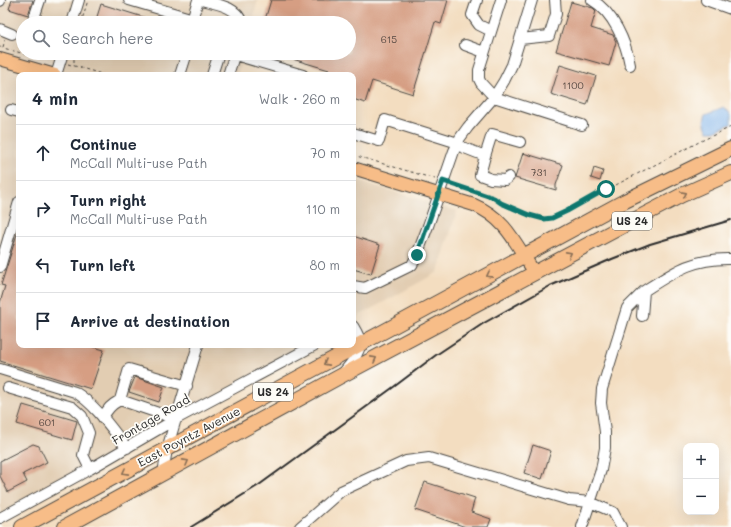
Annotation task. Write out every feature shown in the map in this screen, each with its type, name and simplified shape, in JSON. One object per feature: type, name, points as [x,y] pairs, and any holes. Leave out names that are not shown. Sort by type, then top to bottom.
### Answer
[{"type":"highway","name":"US 24","points":[[524,256],[625,201],[731,149]]},
{"type":"highway","name":"US 24","points":[[535,273],[682,195],[731,173]]},
{"type":"highway","name":"East Poyntz Avenue","points":[[356,347],[524,256]]},
{"type":"highway","name":"East Poyntz Avenue","points":[[65,527],[535,273]]},
{"type":"highway","name":"East Poyntz Avenue","points":[[22,527],[354,348]]},
{"type":"main road","points":[[0,59],[45,72]]},
{"type":"main road","points":[[356,169],[486,211],[497,219],[510,234],[535,273]]},
{"type":"street","points":[[35,16],[40,0]]},
{"type":"street","points":[[74,16],[79,0]]},
{"type":"street","points":[[129,0],[177,16]]},
{"type":"street","points":[[194,16],[200,0],[236,12],[239,16]]},
{"type":"street","points":[[477,0],[472,15],[479,25],[491,31]]},
{"type":"street","points":[[501,0],[484,52],[479,70],[479,79],[494,97],[582,125]]},
{"type":"street","points":[[356,286],[365,288],[412,265],[417,255],[457,144],[468,127],[494,97],[512,65],[532,0]]},
{"type":"street","points":[[520,39],[549,36],[556,14],[555,0]]},
{"type":"street","points":[[592,0],[597,3],[611,18],[621,34],[630,65]]},
{"type":"street","points":[[706,0],[731,9]]},
{"type":"street","points":[[0,29],[12,34]]},
{"type":"street","points":[[465,45],[484,52]]},
{"type":"street","points":[[56,72],[60,60]]},
{"type":"street","points":[[181,72],[185,60]]},
{"type":"street","points":[[213,72],[217,60]]},
{"type":"street","points":[[218,72],[221,60]]},
{"type":"street","points":[[229,72],[233,60]]},
{"type":"street","points":[[254,60],[293,72]]},
{"type":"street","points":[[356,134],[379,142],[385,120],[457,144],[485,156]]},
{"type":"street","points":[[509,177],[505,180],[480,175],[485,156],[492,134],[520,142]]},
{"type":"street","points":[[0,268],[16,212]]},
{"type":"street","points":[[582,527],[601,470],[606,448],[601,403],[602,389],[627,308],[644,291],[678,269],[689,264],[720,258],[731,259]]},
{"type":"street","points":[[642,316],[644,291]]},
{"type":"street","points":[[339,378],[351,363],[361,344],[356,332]]},
{"type":"street","points":[[163,474],[167,449],[197,348]]},
{"type":"street","name":"Frontage Road","points":[[0,518],[90,469],[176,419],[309,348]]},
{"type":"street","points":[[0,368],[75,392],[83,397],[103,418],[127,448]]},
{"type":"street","points":[[103,418],[106,410],[120,400],[129,369],[187,386]]},
{"type":"street","points":[[8,388],[72,407],[82,416],[89,433],[83,455],[90,469]]},
{"type":"street","points":[[120,400],[176,419]]},
{"type":"street","points":[[300,527],[342,491],[406,461],[429,458],[570,500],[590,502],[613,512],[621,527]]},
{"type":"path","points":[[84,16],[88,0]]},
{"type":"path","points":[[74,60],[74,66]]},
{"type":"path","points":[[356,156],[443,181],[494,198],[501,203],[529,215],[544,219],[552,218],[700,141],[731,127]]},
{"type":"shaded area","points":[[0,0],[258,0],[254,16],[16,16],[16,60],[241,60],[238,72],[16,72],[16,348],[301,348],[0,515]]},
{"type":"shaded area","points":[[356,180],[457,211],[438,272],[356,317]]},
{"type":"water","points":[[724,107],[731,114],[731,124],[714,131],[708,131],[705,123],[706,114]]},
{"type":"building","points":[[12,0],[33,0],[28,15],[9,9]]},
{"type":"building","points":[[271,0],[448,0],[441,24],[435,22],[413,94],[372,81],[365,103],[356,100],[356,72],[328,72],[329,70],[296,60],[356,60],[356,16],[266,16]]},
{"type":"building","points":[[571,2],[593,8],[596,11],[591,28],[613,35],[616,42],[609,66],[556,51]]},
{"type":"building","points":[[101,4],[140,16],[97,16]]},
{"type":"building","points":[[560,65],[596,76],[587,105],[551,94]]},
{"type":"building","points":[[523,153],[563,165],[556,185],[556,190],[515,178]]},
{"type":"building","points":[[594,168],[603,171],[600,181],[591,178]]},
{"type":"building","points":[[16,237],[16,348],[97,348],[104,350],[91,389],[0,361],[0,303],[5,286],[1,285]]},
{"type":"building","points":[[356,237],[380,245],[371,274],[356,270]]},
{"type":"building","points":[[135,377],[164,387],[159,402],[129,392]]},
{"type":"building","points":[[23,405],[77,421],[72,440],[17,424]]},
{"type":"building","points":[[33,444],[39,446],[47,462],[23,474],[27,482],[8,492],[0,476],[0,461]]},
{"type":"building","points":[[533,445],[551,451],[542,479],[524,473]]},
{"type":"building","points":[[425,482],[475,498],[471,512],[491,519],[488,527],[466,527],[415,510]]},
{"type":"railway","points":[[191,527],[259,485],[436,355],[484,323],[550,286],[612,259],[650,244],[731,220]]},
{"type":"route","points":[[417,255],[443,181],[494,198],[498,202],[529,215],[544,219],[552,218],[567,211],[606,189]]}]
